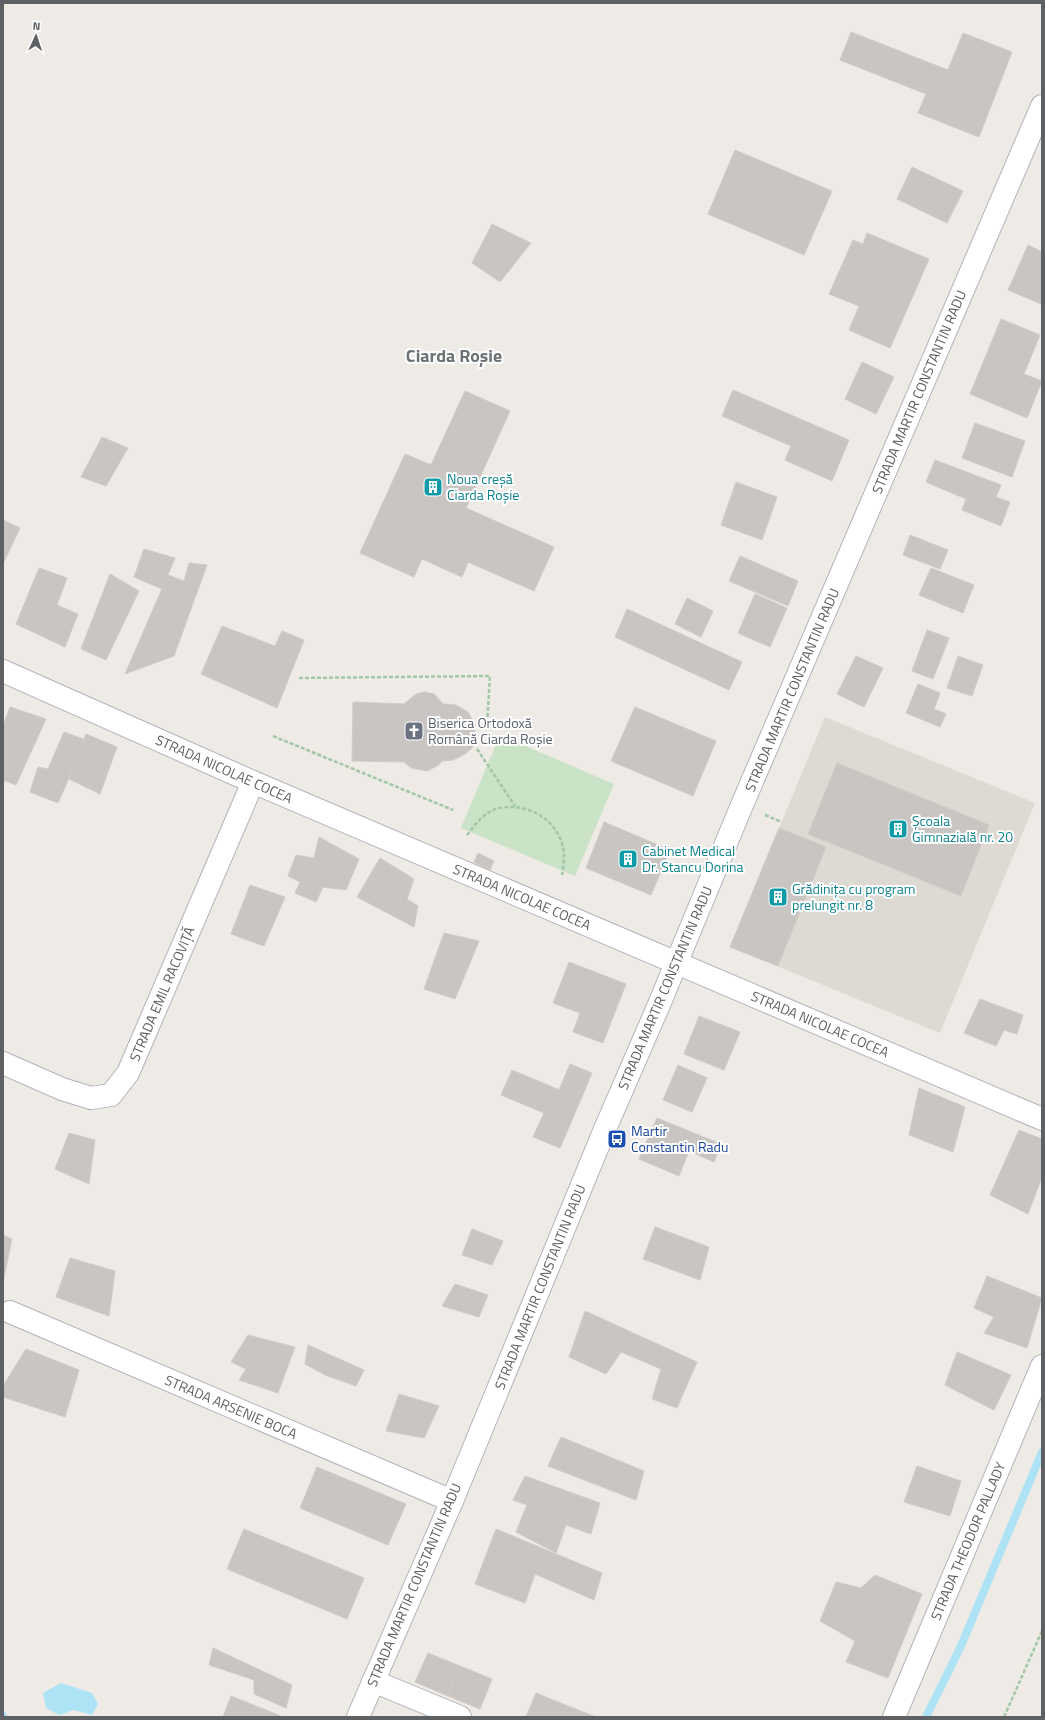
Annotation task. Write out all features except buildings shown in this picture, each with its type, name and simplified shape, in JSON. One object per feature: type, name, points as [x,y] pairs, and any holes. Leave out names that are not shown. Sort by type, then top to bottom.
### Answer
[{"type":"street","name":"STRADA MARTIR CONSTANTIN RADU","points":[[358,1717],[452,1501],[604,1129],[677,963],[742,806],[1042,106]]},
{"type":"street","name":"STRADA NICOLAE COCEA","points":[[3,671],[253,782],[1042,1119]]},
{"type":"street","name":"STRADA EMIL RACOVIȚĂ","points":[[3,1063],[62,1089],[91,1098],[111,1095],[128,1073],[253,782]]},
{"type":"street","name":"STRADA ARSENIE BOCA","points":[[10,1312],[452,1501]]},
{"type":"street","name":"STRADA THEODOR PALLADY","points":[[894,1717],[1042,1366]]},
{"type":"street","points":[[373,1681],[460,1717]]},
{"type":"path","points":[[299,678],[490,676],[487,724]]},
{"type":"path","points":[[273,736],[452,810]]},
{"type":"path","points":[[477,749],[515,806]]},
{"type":"path","points":[[467,835],[479,820],[495,810],[515,806],[533,811],[549,821],[560,838],[564,856],[562,875]]},
{"type":"path","points":[[1004,1717],[1042,1631]]},
{"type":"shaded area","points":[[825,717],[1035,803],[940,1033],[730,947]]},
{"type":"green space","points":[[500,735],[614,784],[575,876],[461,828]]},
{"type":"water","points":[[61,1683],[92,1693],[98,1704],[92,1715],[74,1710],[59,1715],[46,1708],[43,1693]]},
{"type":"waterway","points":[[926,1717],[961,1646],[1042,1452]]},
{"type":"place","name":"Noua creșă Ciarda Roșie","points":[[433,487]]},
{"type":"place","name":"Biserica Ortodoxă Română Ciarda Roșie","points":[[414,731]]},
{"type":"place","name":"Școala Gimnazială nr. 20","points":[[898,829]]},
{"type":"place","name":"Cabinet Medical Dr. Stancu Dorina","points":[[628,859]]},
{"type":"place","name":"Grădinița cu program prelungit nr. 8","points":[[778,897]]},
{"type":"place","name":"Martir Constantin Radu","points":[[617,1139]]},
{"type":"district","name":"Ciarda Roșie","points":[[454,356]]}]
